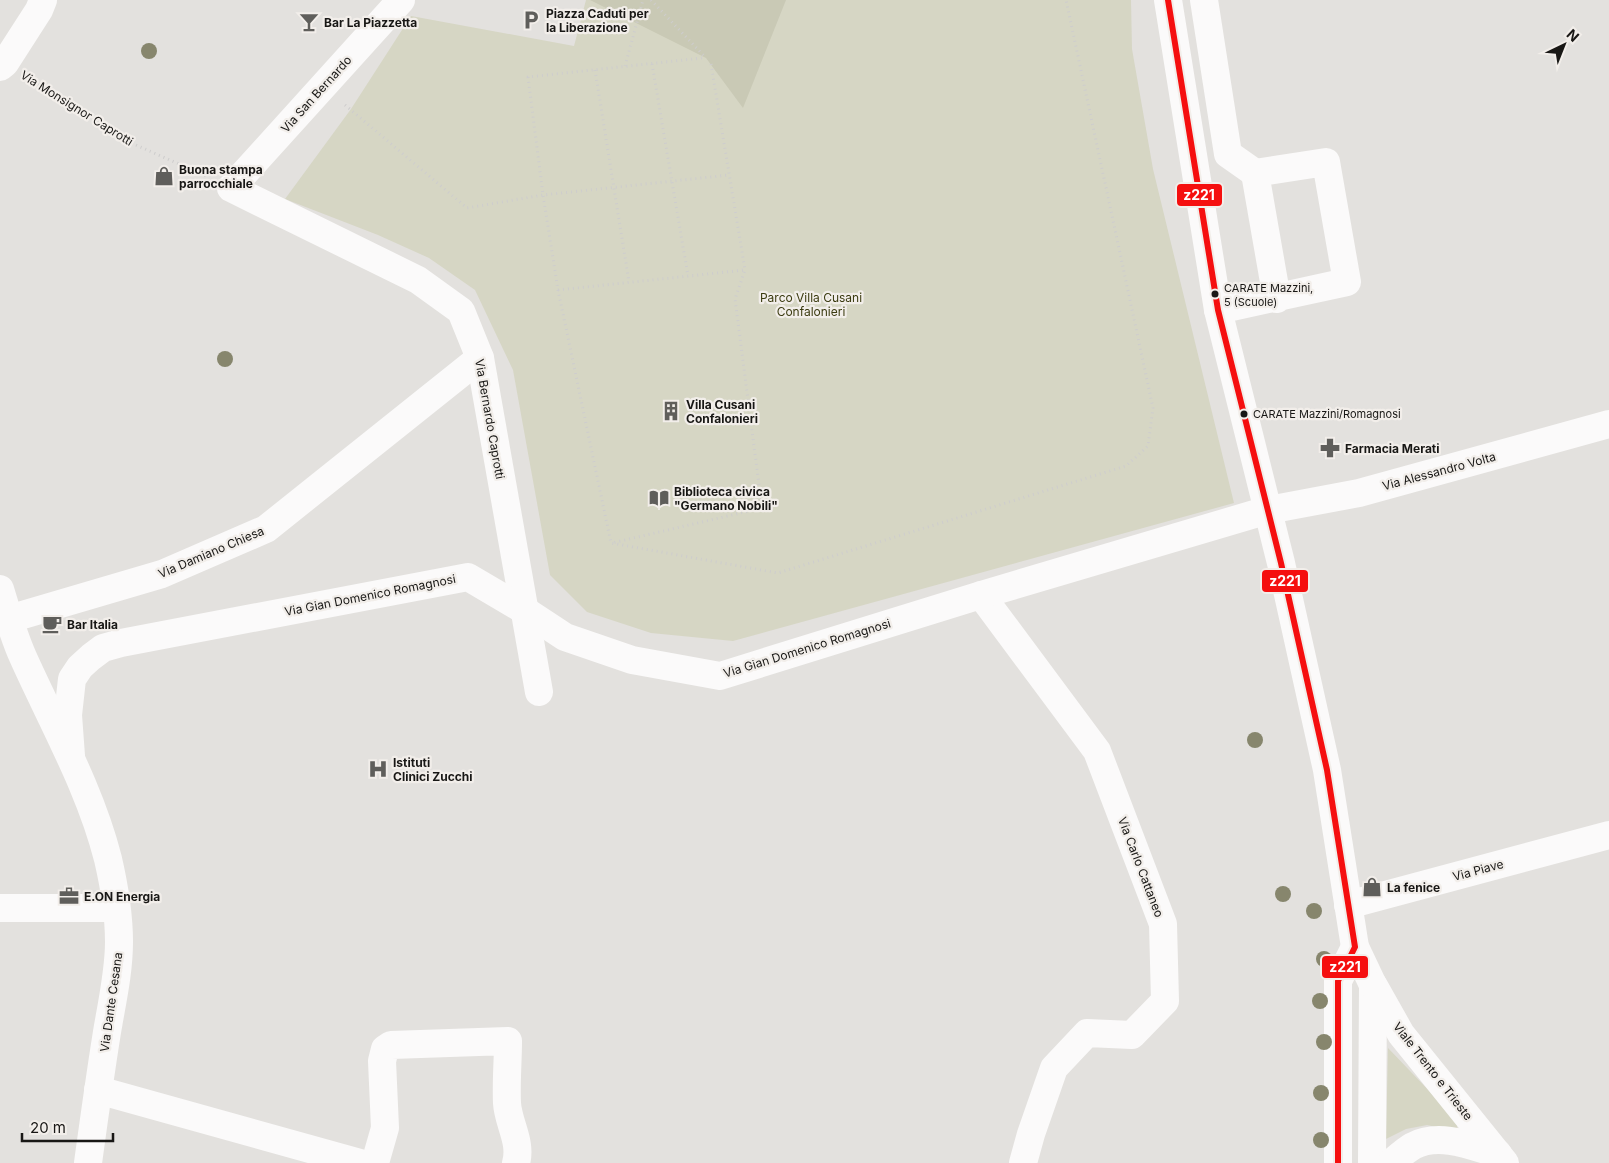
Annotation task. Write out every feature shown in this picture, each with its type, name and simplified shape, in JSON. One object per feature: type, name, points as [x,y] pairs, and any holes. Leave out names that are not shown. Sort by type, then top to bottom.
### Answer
[{"type":"street","points":[[2,65],[39,10],[43,0]]},
{"type":"street","name":"Via San Bernardo","points":[[231,188],[401,0]]},
{"type":"street","name":"Viale Trento e Trieste","points":[[1168,0],[1218,310],[1268,510],[1327,770],[1355,947],[1373,985],[1401,1034],[1502,1159]]},
{"type":"street","points":[[1204,0],[1228,154],[1255,172],[1326,162],[1347,282],[1218,310]]},
{"type":"street","points":[[1255,172],[1277,298]]},
{"type":"street","name":"Via Bernardo Caprotti","points":[[231,188],[418,280],[461,311],[480,358],[539,692]]},
{"type":"street","name":"Via Damiano Chiesa","points":[[9,619],[162,574],[266,529],[480,358]]},
{"type":"street","name":"Via Alessandro Volta","points":[[1268,510],[1359,493],[1609,424]]},
{"type":"street","name":"Via Gian Domenico Romagnosi","points":[[72,679],[91,657],[103,648],[121,643],[468,577],[565,637],[632,660],[720,676],[981,595],[1268,510]]},
{"type":"street","name":"Via Dante Cesana","points":[[0,589],[22,656],[71,756],[94,817],[108,860],[116,908],[119,941],[117,973],[88,1163]]},
{"type":"street","name":"Via Carlo Cattaneo","points":[[981,595],[1097,750],[1163,924],[1165,1000],[1132,1035],[1087,1033],[1054,1068],[1022,1163]]},
{"type":"street","points":[[22,656],[38,667],[61,678],[72,679]]},
{"type":"street","name":"Via Dante Cesana","points":[[71,756],[68,715],[72,679]]},
{"type":"street","name":"Via Piave","points":[[1348,906],[1609,835]]},
{"type":"street","points":[[0,908],[116,908]]},
{"type":"street","points":[[1338,1163],[1338,981],[1355,947]]},
{"type":"street","name":"Viale Trento e Trieste","points":[[1372,1163],[1373,985]]},
{"type":"street","points":[[375,1163],[385,1128],[382,1061],[385,1050],[391,1045],[508,1041],[507,1104],[517,1141],[519,1155],[516,1163]]},
{"type":"street","points":[[98,1090],[360,1163]]},
{"type":"street","name":"Viale Trento e Trieste","points":[[1391,1163],[1414,1146],[1435,1140],[1463,1144],[1502,1159]]},
{"type":"path","points":[[625,66],[643,0]]},
{"type":"path","points":[[651,0],[706,58]]},
{"type":"path","points":[[611,543],[778,572],[1126,466],[1148,446],[1153,408],[1066,0]]},
{"type":"path","points":[[611,543],[558,290],[543,195],[528,77],[702,58]]},
{"type":"path","points":[[652,64],[688,276]]},
{"type":"path","points":[[611,543],[762,508],[736,299],[745,270],[711,64]]},
{"type":"path","name":"Via Monsignor Caprotti","points":[[2,65],[127,141],[231,188]]},
{"type":"path","points":[[595,70],[629,282]]},
{"type":"path","points":[[320,88],[351,109],[467,208],[543,195],[729,175]]},
{"type":"path","points":[[558,290],[745,270]]},
{"type":"green space","name":"Parco Villa Cusani Confalonieri","points":[[586,0],[1131,0],[1132,49],[1153,169],[1234,503],[733,641],[651,633],[587,612],[550,575],[513,370],[475,290],[429,258],[378,235],[285,199],[351,109],[411,16],[574,46]]},
{"type":"green space","points":[[590,0],[786,0],[743,108],[706,58]]},
{"type":"green space","points":[[1388,1048],[1456,1119],[1458,1132],[1427,1125],[1406,1129],[1386,1139]]},
{"type":"transit line","name":"z221","points":[[1168,0],[1218,310],[1281,563],[1327,770],[1355,947],[1338,981],[1338,1163]]},
{"type":"place","name":"Piazza Caduti per la Liberazione","points":[[531,20]]},
{"type":"place","name":"Bar La Piazzetta","points":[[309,22]]},
{"type":"place","name":"Buona stampa parrocchiale","points":[[164,176]]},
{"type":"place","name":"CARATE Mazzini, 5 (Scuole)","points":[[1215,294]]},
{"type":"place","name":"Villa Cusani Confalonieri","points":[[671,411]]},
{"type":"place","name":"CARATE Mazzini/Romagnosi","points":[[1244,414]]},
{"type":"place","name":"Farmacia Merati","points":[[1330,448]]},
{"type":"place","name":"Biblioteca civica \"Germano Nobili\"","points":[[659,498]]},
{"type":"place","name":"Bar Italia","points":[[52,624]]},
{"type":"place","name":"Istituti Clinici Zucchi","points":[[378,769]]},
{"type":"place","name":"La fenice","points":[[1372,887]]},
{"type":"place","name":"E.ON Energia","points":[[69,896]]}]
